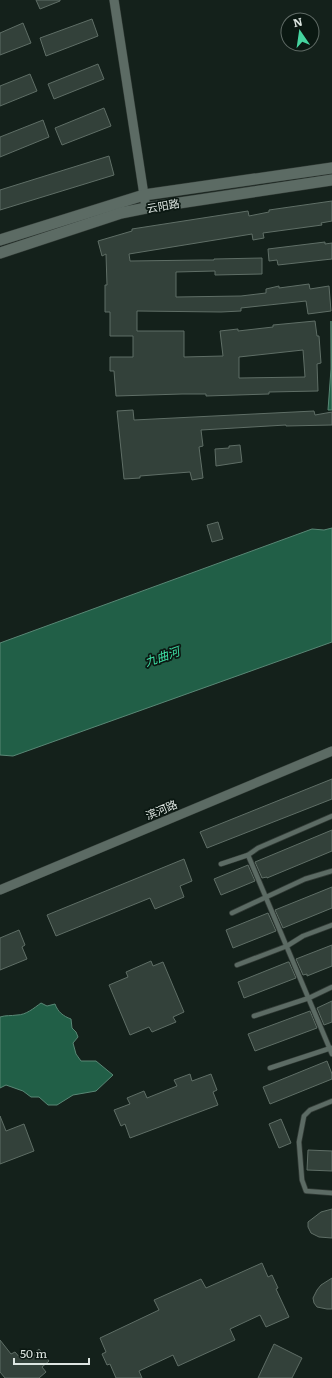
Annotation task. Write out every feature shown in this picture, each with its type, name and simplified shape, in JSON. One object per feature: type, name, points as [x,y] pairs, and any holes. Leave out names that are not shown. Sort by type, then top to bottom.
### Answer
[{"type":"street","points":[[114,0],[146,208]]},
{"type":"street","name":"云阳路","points":[[0,240],[144,195],[332,168]]},
{"type":"street","name":"云阳路","points":[[0,253],[121,213],[332,180]]},
{"type":"street","name":"滨河路","points":[[0,890],[332,751]]},
{"type":"lane","points":[[221,864],[248,855],[258,848],[332,816]]},
{"type":"lane","points":[[248,855],[267,896],[331,1050],[270,1068]]},
{"type":"lane","points":[[232,913],[305,879],[332,871]]},
{"type":"lane","points":[[237,965],[287,946],[303,936],[332,925]]},
{"type":"lane","points":[[254,1016],[309,998],[332,987]]},
{"type":"lane","points":[[332,1101],[310,1110],[304,1116],[299,1142],[302,1180],[306,1191],[332,1193]]},
{"type":"water","points":[[331,321],[332,410],[328,410],[331,369]]},
{"type":"water","name":"九曲河","points":[[332,528],[332,642],[13,756],[0,755],[0,643],[312,529],[324,530]]},
{"type":"water","points":[[41,1003],[47,1006],[55,1004],[61,1013],[71,1019],[72,1028],[78,1037],[73,1043],[76,1054],[81,1061],[96,1061],[113,1075],[96,1091],[73,1095],[57,1105],[48,1105],[39,1097],[31,1097],[23,1091],[6,1085],[0,1088],[0,1017],[24,1014]]},
{"type":"building","points":[[36,0],[60,0],[60,1],[40,9]]},
{"type":"building","points":[[92,19],[98,36],[46,56],[40,38]]},
{"type":"building","points":[[23,23],[31,43],[0,55],[0,33]]},
{"type":"building","points":[[98,64],[104,79],[54,99],[48,84]]},
{"type":"building","points":[[30,74],[37,91],[0,106],[0,86]]},
{"type":"building","points":[[104,108],[111,126],[62,145],[55,128]]},
{"type":"building","points":[[43,120],[49,137],[0,157],[0,137]]},
{"type":"building","points":[[109,156],[114,175],[0,210],[0,190]]},
{"type":"building","points":[[332,201],[332,221],[321,223],[322,225],[263,233],[264,238],[253,240],[252,234],[129,254],[130,261],[262,258],[262,274],[215,275],[215,271],[176,272],[176,297],[241,296],[266,293],[266,289],[279,286],[279,288],[309,284],[310,289],[329,286],[331,311],[308,314],[306,301],[241,308],[241,311],[137,311],[137,331],[184,331],[184,357],[223,356],[220,331],[238,329],[238,331],[273,327],[273,325],[315,321],[317,336],[319,336],[321,363],[317,364],[318,391],[206,396],[206,394],[182,394],[116,396],[114,371],[110,371],[110,357],[133,357],[133,336],[110,336],[110,312],[105,312],[105,285],[107,285],[106,254],[102,256],[98,241],[132,231],[132,229],[248,211],[249,216],[269,212],[269,210]],"holes":[[[303,350],[305,377],[239,378],[239,357]]]},
{"type":"building","points":[[325,242],[325,244],[332,243],[332,259],[278,265],[277,260],[269,261],[268,249]]},
{"type":"building","points":[[133,410],[134,420],[314,411],[315,415],[332,412],[332,425],[286,425],[201,430],[203,446],[199,447],[203,478],[192,480],[190,472],[140,476],[140,478],[124,479],[117,411]]},
{"type":"building","points":[[240,445],[242,462],[216,466],[215,449],[229,448],[229,446]]},
{"type":"building","points":[[218,522],[223,539],[212,542],[207,525]]},
{"type":"building","points":[[332,779],[332,799],[207,848],[200,832]]},
{"type":"building","points":[[332,830],[332,851],[267,878],[262,878],[255,862]]},
{"type":"building","points":[[184,859],[192,881],[180,886],[184,897],[155,909],[150,898],[56,936],[47,915]]},
{"type":"building","points":[[248,865],[255,881],[221,895],[214,879]]},
{"type":"building","points":[[332,887],[332,908],[283,928],[275,910]]},
{"type":"building","points":[[268,913],[276,931],[233,948],[226,930]]},
{"type":"building","points":[[19,930],[25,945],[22,947],[27,959],[0,970],[0,938]]},
{"type":"building","points":[[332,945],[332,966],[307,976],[307,974],[303,975],[296,959]]},
{"type":"building","points":[[151,961],[153,966],[163,962],[184,1012],[173,1017],[176,1022],[152,1032],[149,1027],[130,1035],[109,985],[128,977],[126,972]]},
{"type":"building","points":[[288,962],[296,978],[244,998],[238,982]]},
{"type":"building","points":[[332,1001],[332,1022],[324,1025],[317,1008]]},
{"type":"building","points":[[310,1011],[317,1028],[255,1051],[248,1034]]},
{"type":"building","points":[[327,1061],[332,1074],[332,1079],[270,1104],[263,1087]]},
{"type":"building","points":[[190,1074],[192,1081],[211,1074],[217,1090],[213,1092],[218,1105],[130,1138],[125,1124],[121,1126],[114,1110],[130,1104],[127,1098],[144,1091],[147,1098],[177,1086],[174,1080]]},
{"type":"building","points":[[0,1116],[6,1131],[24,1124],[34,1151],[0,1164]]},
{"type":"building","points":[[281,1119],[291,1143],[279,1148],[269,1124]]},
{"type":"building","points":[[308,1150],[332,1151],[332,1171],[307,1170]]},
{"type":"building","points":[[332,1209],[332,1238],[319,1237],[311,1233],[308,1227],[308,1222],[321,1212]]},
{"type":"building","points":[[262,1263],[268,1277],[272,1275],[278,1288],[276,1289],[289,1317],[266,1327],[260,1315],[230,1329],[235,1340],[178,1366],[173,1355],[139,1371],[142,1378],[116,1378],[110,1364],[107,1365],[102,1354],[106,1352],[100,1338],[159,1310],[154,1300],[201,1279],[206,1288]]},
{"type":"building","points":[[332,1278],[332,1309],[317,1307],[313,1298],[317,1290],[321,1285]]},
{"type":"building","points":[[0,1340],[11,1354],[15,1352],[21,1359],[30,1352],[32,1355],[39,1349],[49,1361],[42,1367],[46,1372],[39,1378],[5,1378],[0,1372]]},
{"type":"building","points":[[274,1344],[302,1358],[292,1378],[258,1378]]}]
